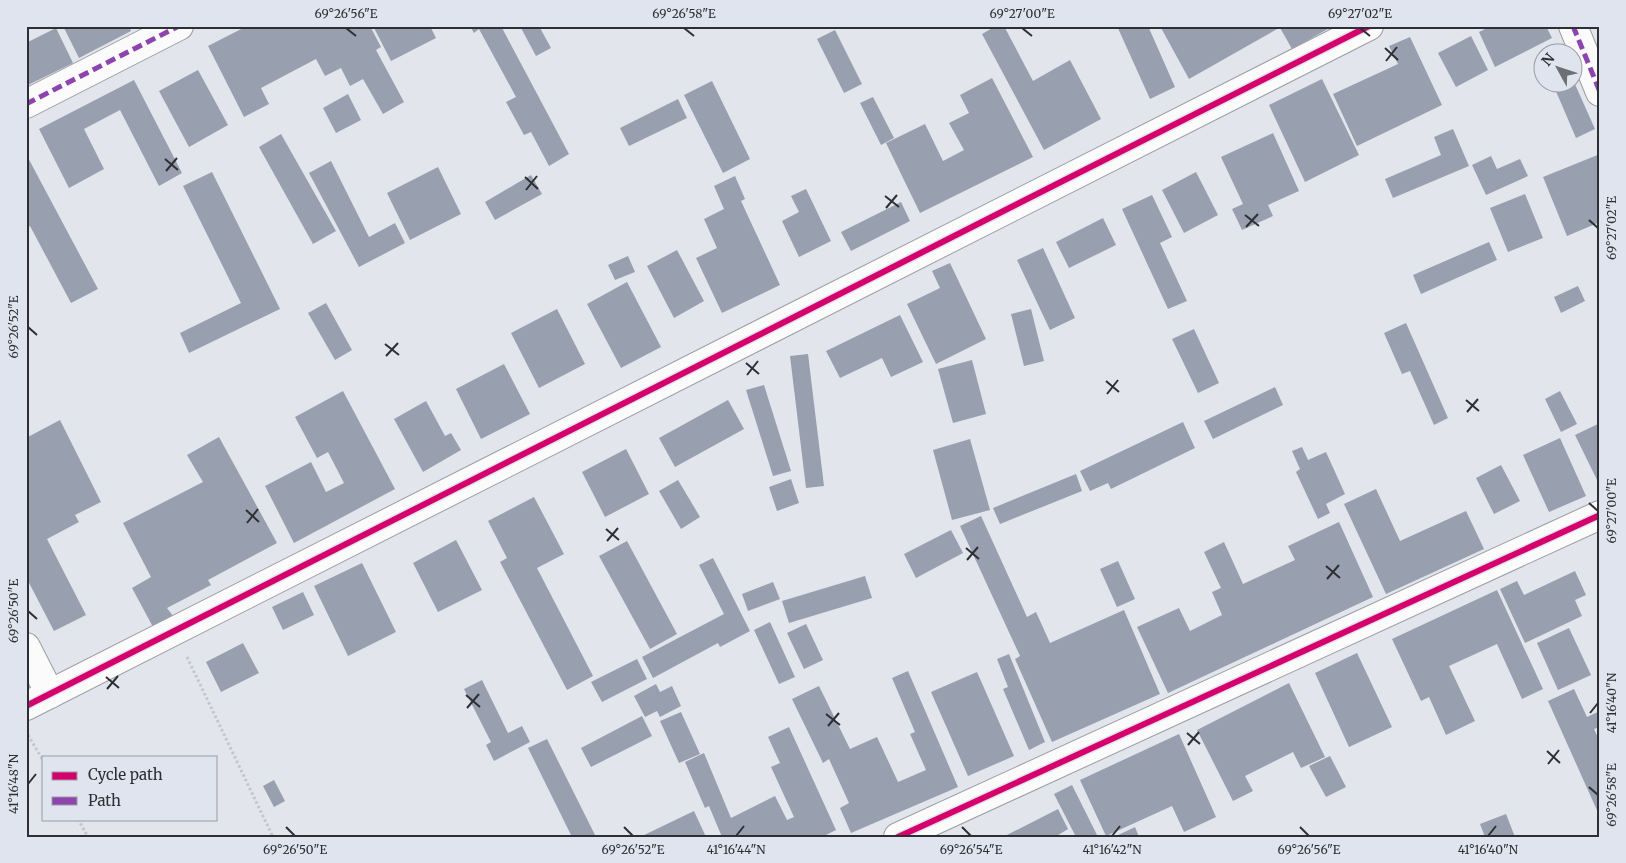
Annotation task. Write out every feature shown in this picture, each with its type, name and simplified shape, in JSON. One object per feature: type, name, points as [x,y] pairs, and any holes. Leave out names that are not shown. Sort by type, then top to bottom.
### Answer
[{"type":"street","points":[[26,104],[179,26]]},
{"type":"street","points":[[26,706],[1369,26]]},
{"type":"street","points":[[1573,26],[1600,92]]},
{"type":"street","points":[[898,837],[1600,515]]},
{"type":"street","points":[[26,647],[50,694]]},
{"type":"path","points":[[175,631],[273,837]]},
{"type":"path","points":[[26,732],[42,759]]},
{"type":"path","points":[[79,820],[88,837]]},
{"type":"building","points":[[63,26],[129,26],[131,31],[79,58]]},
{"type":"building","points":[[247,26],[370,26],[381,47],[376,50],[404,102],[383,114],[363,79],[350,86],[341,68],[325,76],[316,59],[261,88],[269,104],[244,117],[208,46]]},
{"type":"building","points":[[373,26],[430,26],[436,38],[391,61]]},
{"type":"building","points":[[470,26],[501,26],[569,154],[549,166],[531,132],[524,135],[506,102],[516,97],[479,29],[474,33]]},
{"type":"building","points":[[525,26],[539,26],[551,48],[536,56],[521,28]]},
{"type":"building","points":[[996,26],[1004,26],[1033,81],[1070,60],[1101,119],[1044,150],[982,34]]},
{"type":"building","points":[[1117,26],[1148,26],[1175,87],[1150,99]]},
{"type":"building","points":[[1160,26],[1278,26],[1279,28],[1189,79]]},
{"type":"building","points":[[1279,26],[1333,26],[1292,49]]},
{"type":"building","points":[[1491,26],[1546,26],[1552,38],[1544,42],[1534,42],[1534,47],[1495,67],[1479,32]]},
{"type":"building","points":[[56,28],[73,63],[26,86],[26,43]]},
{"type":"building","points":[[835,30],[862,84],[844,93],[817,39]]},
{"type":"building","points":[[1471,36],[1488,70],[1456,87],[1438,53]]},
{"type":"building","points":[[1410,37],[1442,105],[1357,146],[1333,94],[1398,64],[1389,46]]},
{"type":"building","points":[[198,70],[228,125],[189,147],[159,91]]},
{"type":"building","points":[[992,78],[1033,157],[920,213],[886,143],[925,124],[943,161],[964,150],[949,123],[969,113],[960,95]]},
{"type":"building","points":[[1322,79],[1359,155],[1305,182],[1269,105]]},
{"type":"building","points":[[134,80],[182,173],[159,186],[120,110],[84,129],[104,169],[69,188],[39,129]]},
{"type":"building","points":[[712,81],[750,159],[723,173],[684,95]]},
{"type":"building","points":[[1556,92],[1578,92],[1595,129],[1576,138]]},
{"type":"building","points":[[348,94],[361,120],[336,133],[323,108]]},
{"type":"building","points":[[873,97],[894,138],[881,145],[860,103]]},
{"type":"building","points":[[678,99],[687,118],[629,146],[620,128]]},
{"type":"building","points":[[1453,129],[1469,166],[1393,198],[1385,179],[1441,155],[1434,137]]},
{"type":"building","points":[[1273,133],[1299,191],[1268,205],[1273,216],[1242,230],[1232,209],[1243,204],[1221,157]]},
{"type":"building","points":[[281,134],[336,231],[313,244],[259,147]]},
{"type":"building","points":[[26,154],[98,289],[71,303],[30,226],[26,229]]},
{"type":"building","points":[[1600,154],[1600,222],[1567,236],[1543,177]]},
{"type":"building","points":[[1491,156],[1497,169],[1520,159],[1528,176],[1486,195],[1472,165]]},
{"type":"building","points":[[331,161],[369,237],[395,223],[405,243],[359,267],[309,173]]},
{"type":"building","points":[[438,167],[461,214],[410,240],[387,193]]},
{"type":"building","points":[[212,172],[280,309],[189,353],[180,333],[241,303],[183,186]]},
{"type":"building","points":[[1196,172],[1218,215],[1184,233],[1162,190]]},
{"type":"building","points":[[531,175],[542,194],[495,220],[485,202]]},
{"type":"building","points":[[735,176],[745,199],[741,201],[780,285],[722,313],[696,258],[717,248],[704,219],[724,209],[714,186]]},
{"type":"building","points":[[806,189],[831,241],[799,257],[782,221],[799,212],[791,196]]},
{"type":"building","points":[[1525,194],[1543,238],[1508,252],[1490,208]]},
{"type":"building","points":[[1152,195],[1172,237],[1160,243],[1187,301],[1168,309],[1122,209]]},
{"type":"building","points":[[901,202],[910,221],[851,251],[841,232]]},
{"type":"building","points":[[1103,218],[1116,245],[1069,268],[1056,242]]},
{"type":"building","points":[[1489,242],[1497,260],[1421,294],[1413,275]]},
{"type":"building","points":[[1043,248],[1075,318],[1050,330],[1017,260]]},
{"type":"building","points":[[677,250],[704,301],[674,318],[647,266]]},
{"type":"building","points":[[628,256],[635,272],[615,280],[608,265]]},
{"type":"building","points":[[950,263],[986,339],[936,364],[907,304],[940,288],[932,271]]},
{"type":"building","points":[[627,282],[661,347],[621,368],[587,304]]},
{"type":"building","points":[[1578,286],[1585,301],[1561,313],[1554,297]]},
{"type":"building","points":[[326,303],[352,350],[335,360],[308,313]]},
{"type":"building","points":[[557,309],[585,364],[539,388],[511,333]]},
{"type":"building","points":[[1031,309],[1044,361],[1024,366],[1011,314]]},
{"type":"building","points":[[900,315],[923,362],[891,377],[882,358],[840,378],[826,351]]},
{"type":"building","points":[[1406,323],[1448,418],[1434,425],[1410,371],[1402,374],[1384,333]]},
{"type":"building","points":[[1194,329],[1219,383],[1198,393],[1172,339]]},
{"type":"building","points":[[808,354],[824,486],[806,488],[790,356]]},
{"type":"building","points":[[972,360],[986,414],[953,423],[938,369]]},
{"type":"building","points":[[504,364],[530,414],[481,439],[456,389]]},
{"type":"building","points":[[764,385],[791,471],[773,476],[746,390]]},
{"type":"building","points":[[1275,387],[1283,405],[1213,439],[1204,421]]},
{"type":"building","points":[[343,391],[395,489],[294,543],[265,486],[311,462],[326,492],[344,483],[328,452],[317,458],[295,417]]},
{"type":"building","points":[[1560,391],[1577,424],[1561,432],[1545,399]]},
{"type":"building","points":[[728,400],[744,429],[675,467],[659,438]]},
{"type":"building","points":[[426,401],[445,436],[451,433],[461,450],[423,472],[394,419]]},
{"type":"building","points":[[60,420],[101,502],[75,515],[79,522],[47,539],[86,615],[54,631],[26,577],[26,438]]},
{"type":"building","points":[[1183,422],[1195,448],[1111,489],[1108,483],[1090,491],[1080,471]]},
{"type":"building","points":[[1600,423],[1600,486],[1575,435]]},
{"type":"building","points":[[219,437],[277,543],[208,580],[211,585],[167,608],[173,616],[153,627],[132,588],[151,577],[123,523],[203,482],[187,455]]},
{"type":"building","points":[[1560,438],[1586,496],[1549,512],[1523,455]]},
{"type":"building","points":[[970,439],[990,510],[952,520],[933,450]]},
{"type":"building","points":[[1302,447],[1308,460],[1326,452],[1345,494],[1326,504],[1330,513],[1318,519],[1296,472],[1300,469],[1292,451]]},
{"type":"building","points":[[626,449],[649,494],[605,517],[582,472]]},
{"type":"building","points":[[1501,465],[1520,501],[1494,514],[1476,478]]},
{"type":"building","points":[[1076,474],[1082,491],[1000,524],[993,508]]},
{"type":"building","points":[[791,479],[799,503],[777,511],[769,487]]},
{"type":"building","points":[[678,480],[700,517],[681,529],[659,491]]},
{"type":"building","points":[[1376,489],[1400,541],[1466,511],[1484,549],[1386,594],[1344,504]]},
{"type":"building","points":[[534,497],[564,554],[537,568],[593,676],[567,690],[500,562],[507,558],[488,521]]},
{"type":"building","points":[[981,516],[1027,617],[1036,612],[1050,643],[1124,610],[1160,694],[1052,742],[1015,659],[1020,656],[960,526]]},
{"type":"building","points":[[1339,522],[1373,597],[1168,693],[1137,627],[1179,608],[1190,631],[1222,615],[1212,592],[1221,588],[1204,552],[1224,542],[1243,584],[1295,560],[1288,546]]},
{"type":"building","points":[[951,530],[963,553],[916,578],[904,554]]},
{"type":"building","points":[[456,540],[482,590],[438,612],[413,563]]},
{"type":"building","points":[[627,541],[677,634],[650,649],[599,556]]},
{"type":"building","points":[[713,558],[750,631],[720,647],[718,643],[653,678],[642,657],[724,614],[699,565]]},
{"type":"building","points":[[1118,561],[1135,599],[1117,607],[1100,569]]},
{"type":"building","points":[[362,563],[396,632],[348,656],[314,586]]},
{"type":"building","points":[[1575,571],[1586,595],[1575,600],[1582,616],[1525,643],[1500,589],[1517,581],[1524,595]]},
{"type":"building","points":[[865,576],[872,598],[789,623],[782,601]]},
{"type":"building","points":[[773,582],[780,599],[748,611],[742,594]]},
{"type":"building","points":[[1497,590],[1543,689],[1522,699],[1497,644],[1449,666],[1475,721],[1446,735],[1429,697],[1421,701],[1392,639]]},
{"type":"building","points":[[303,592],[314,615],[283,630],[272,607]]},
{"type":"building","points":[[770,622],[795,677],[779,684],[754,630]]},
{"type":"building","points":[[806,624],[823,660],[804,669],[787,633]]},
{"type":"building","points":[[1569,628],[1591,675],[1558,690],[1537,643]]},
{"type":"building","points":[[243,643],[259,673],[221,692],[206,662]]},
{"type":"building","points":[[1357,653],[1392,727],[1349,747],[1315,673]]},
{"type":"building","points":[[1009,654],[1045,742],[1029,750],[1003,689],[1008,687],[997,659]]},
{"type":"building","points":[[637,659],[647,679],[602,702],[591,682]]},
{"type":"building","points":[[908,671],[958,787],[851,833],[840,808],[849,803],[829,759],[823,763],[792,699],[819,686],[850,749],[877,737],[898,782],[926,770],[910,734],[915,732],[892,678]]},
{"type":"building","points":[[977,672],[1014,756],[968,776],[931,692]]},
{"type":"building","points":[[482,680],[508,733],[522,726],[530,742],[494,761],[486,745],[491,742],[464,689]]},
{"type":"building","points":[[1289,683],[1325,757],[1301,768],[1293,752],[1245,776],[1253,791],[1233,801],[1197,730]]},
{"type":"building","points":[[656,684],[660,692],[672,686],[681,706],[660,717],[657,711],[645,717],[634,696]]},
{"type":"building","points":[[1574,689],[1587,717],[1600,711],[1600,727],[1594,729],[1600,742],[1600,817],[1548,701]]},
{"type":"building","points":[[681,712],[700,754],[679,763],[660,721]]},
{"type":"building","points":[[642,716],[652,736],[591,767],[581,748]]},
{"type":"building","points":[[789,727],[836,830],[822,837],[722,837],[709,806],[705,808],[685,762],[704,753],[731,818],[775,796],[787,820],[794,817],[771,767],[780,763],[768,737]]},
{"type":"building","points":[[1179,734],[1216,817],[1184,832],[1172,806],[1106,836],[1080,780]]},
{"type":"building","points":[[547,739],[596,837],[572,837],[528,748]]},
{"type":"building","points":[[1330,756],[1346,787],[1326,797],[1309,766]]},
{"type":"building","points":[[274,780],[285,801],[274,807],[263,786]]},
{"type":"building","points":[[1072,785],[1098,837],[1076,837],[1054,794]]},
{"type":"building","points":[[1058,809],[1068,829],[1055,837],[1003,837]]},
{"type":"building","points":[[694,811],[706,837],[640,837]]},
{"type":"building","points":[[1506,814],[1515,837],[1485,837],[1480,824]]},
{"type":"building","points":[[1135,827],[1139,837],[1114,837]]},
{"type":"marked path","points":[[26,104],[179,26]]},
{"type":"marked path","points":[[1573,26],[1600,92]]},
{"type":"cycle path","points":[[26,706],[1369,26]]},
{"type":"cycle path","points":[[898,837],[1600,515]]}]
